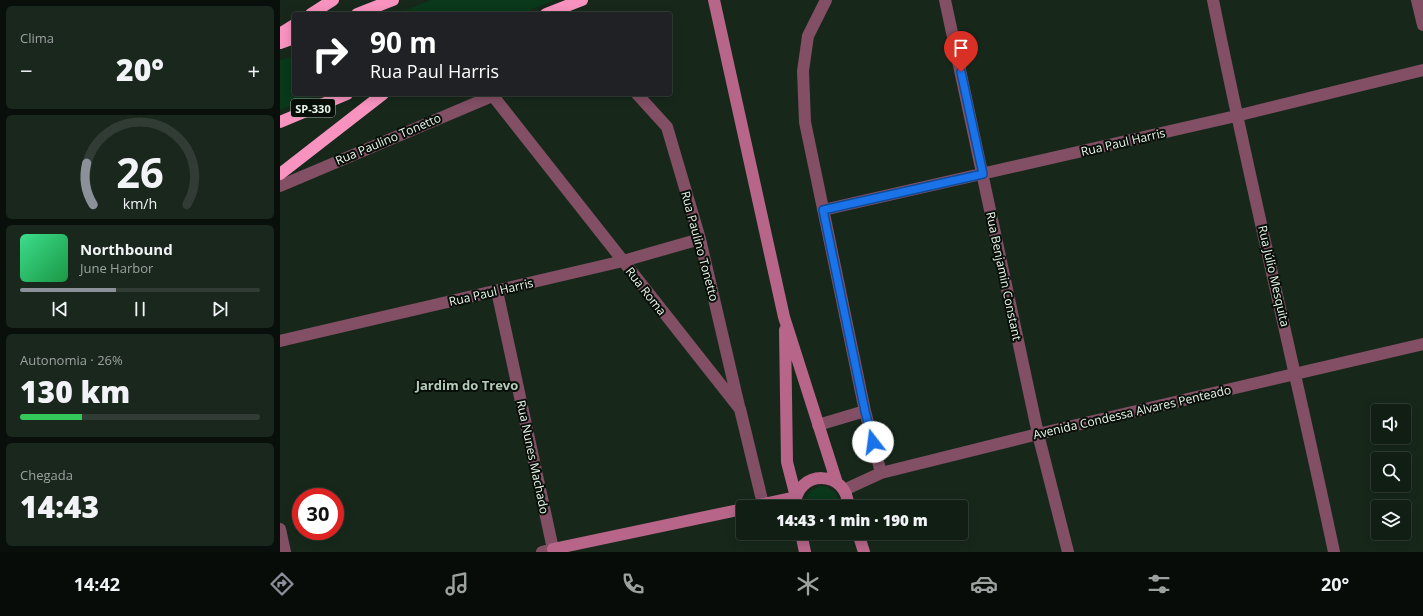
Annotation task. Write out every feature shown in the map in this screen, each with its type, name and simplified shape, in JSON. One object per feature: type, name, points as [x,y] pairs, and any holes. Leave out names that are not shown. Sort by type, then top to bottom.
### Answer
[{"type":"highway","points":[[314,12],[333,0]]},
{"type":"highway","points":[[362,12],[393,0]]},
{"type":"highway","points":[[551,12],[582,0]]},
{"type":"highway","points":[[280,34],[292,26]]},
{"type":"highway","points":[[280,43],[292,39]]},
{"type":"highway","name":"SP-330","points":[[280,122],[342,96]]},
{"type":"highway","points":[[280,174],[381,96]]},
{"type":"street","points":[[714,0],[784,317],[818,425],[845,498]]},
{"type":"street","points":[[826,0],[808,36],[803,71],[805,122],[865,411],[881,472]]},
{"type":"street","name":"Rua Benjamin Constant","points":[[945,0],[1038,434],[1068,552]]},
{"type":"street","name":"Rua Júlio Mesquita","points":[[1213,0],[1236,116],[1297,374],[1334,552]]},
{"type":"street","points":[[1417,0],[1423,25]]},
{"type":"street","name":"Rua Paul Harris","points":[[823,210],[1236,116],[1423,70]]},
{"type":"street","name":"Rua Paulino Tonetto","points":[[280,186],[493,96]]},
{"type":"street","name":"Rua Roma","points":[[496,96],[740,409],[762,500]]},
{"type":"street","name":"Rua Paulino Tonetto","points":[[639,96],[666,127],[700,239],[740,409]]},
{"type":"street","name":"Rua Paul Harris","points":[[280,341],[623,261],[700,239]]},
{"type":"street","name":"Rua Nunes Machado","points":[[497,291],[550,551]]},
{"type":"street","points":[[784,317],[787,462],[795,500]]},
{"type":"street","name":"Avenida Condessa Alvares Penteado","points":[[845,498],[881,472],[1423,344]]},
{"type":"street","points":[[818,425],[865,411]]},
{"type":"street","points":[[796,500],[805,483],[813,479],[830,479],[845,498]]},
{"type":"street","points":[[550,551],[736,511]]},
{"type":"street","points":[[280,530],[285,552]]},
{"type":"street","points":[[802,540],[805,552]]},
{"type":"street","points":[[860,540],[864,552]]},
{"type":"green space","points":[[431,0],[555,0],[525,12],[401,12]]},
{"type":"green space","points":[[292,56],[292,96],[315,96],[280,110],[280,61]]},
{"type":"green space","points":[[822,486],[827,487],[836,493],[838,500],[807,500],[810,493]]},
{"type":"district","name":"Jardim do Trevo","points":[[467,385]]},
{"type":"route","points":[[873,442],[865,411],[823,210],[983,174],[961,72]]}]
